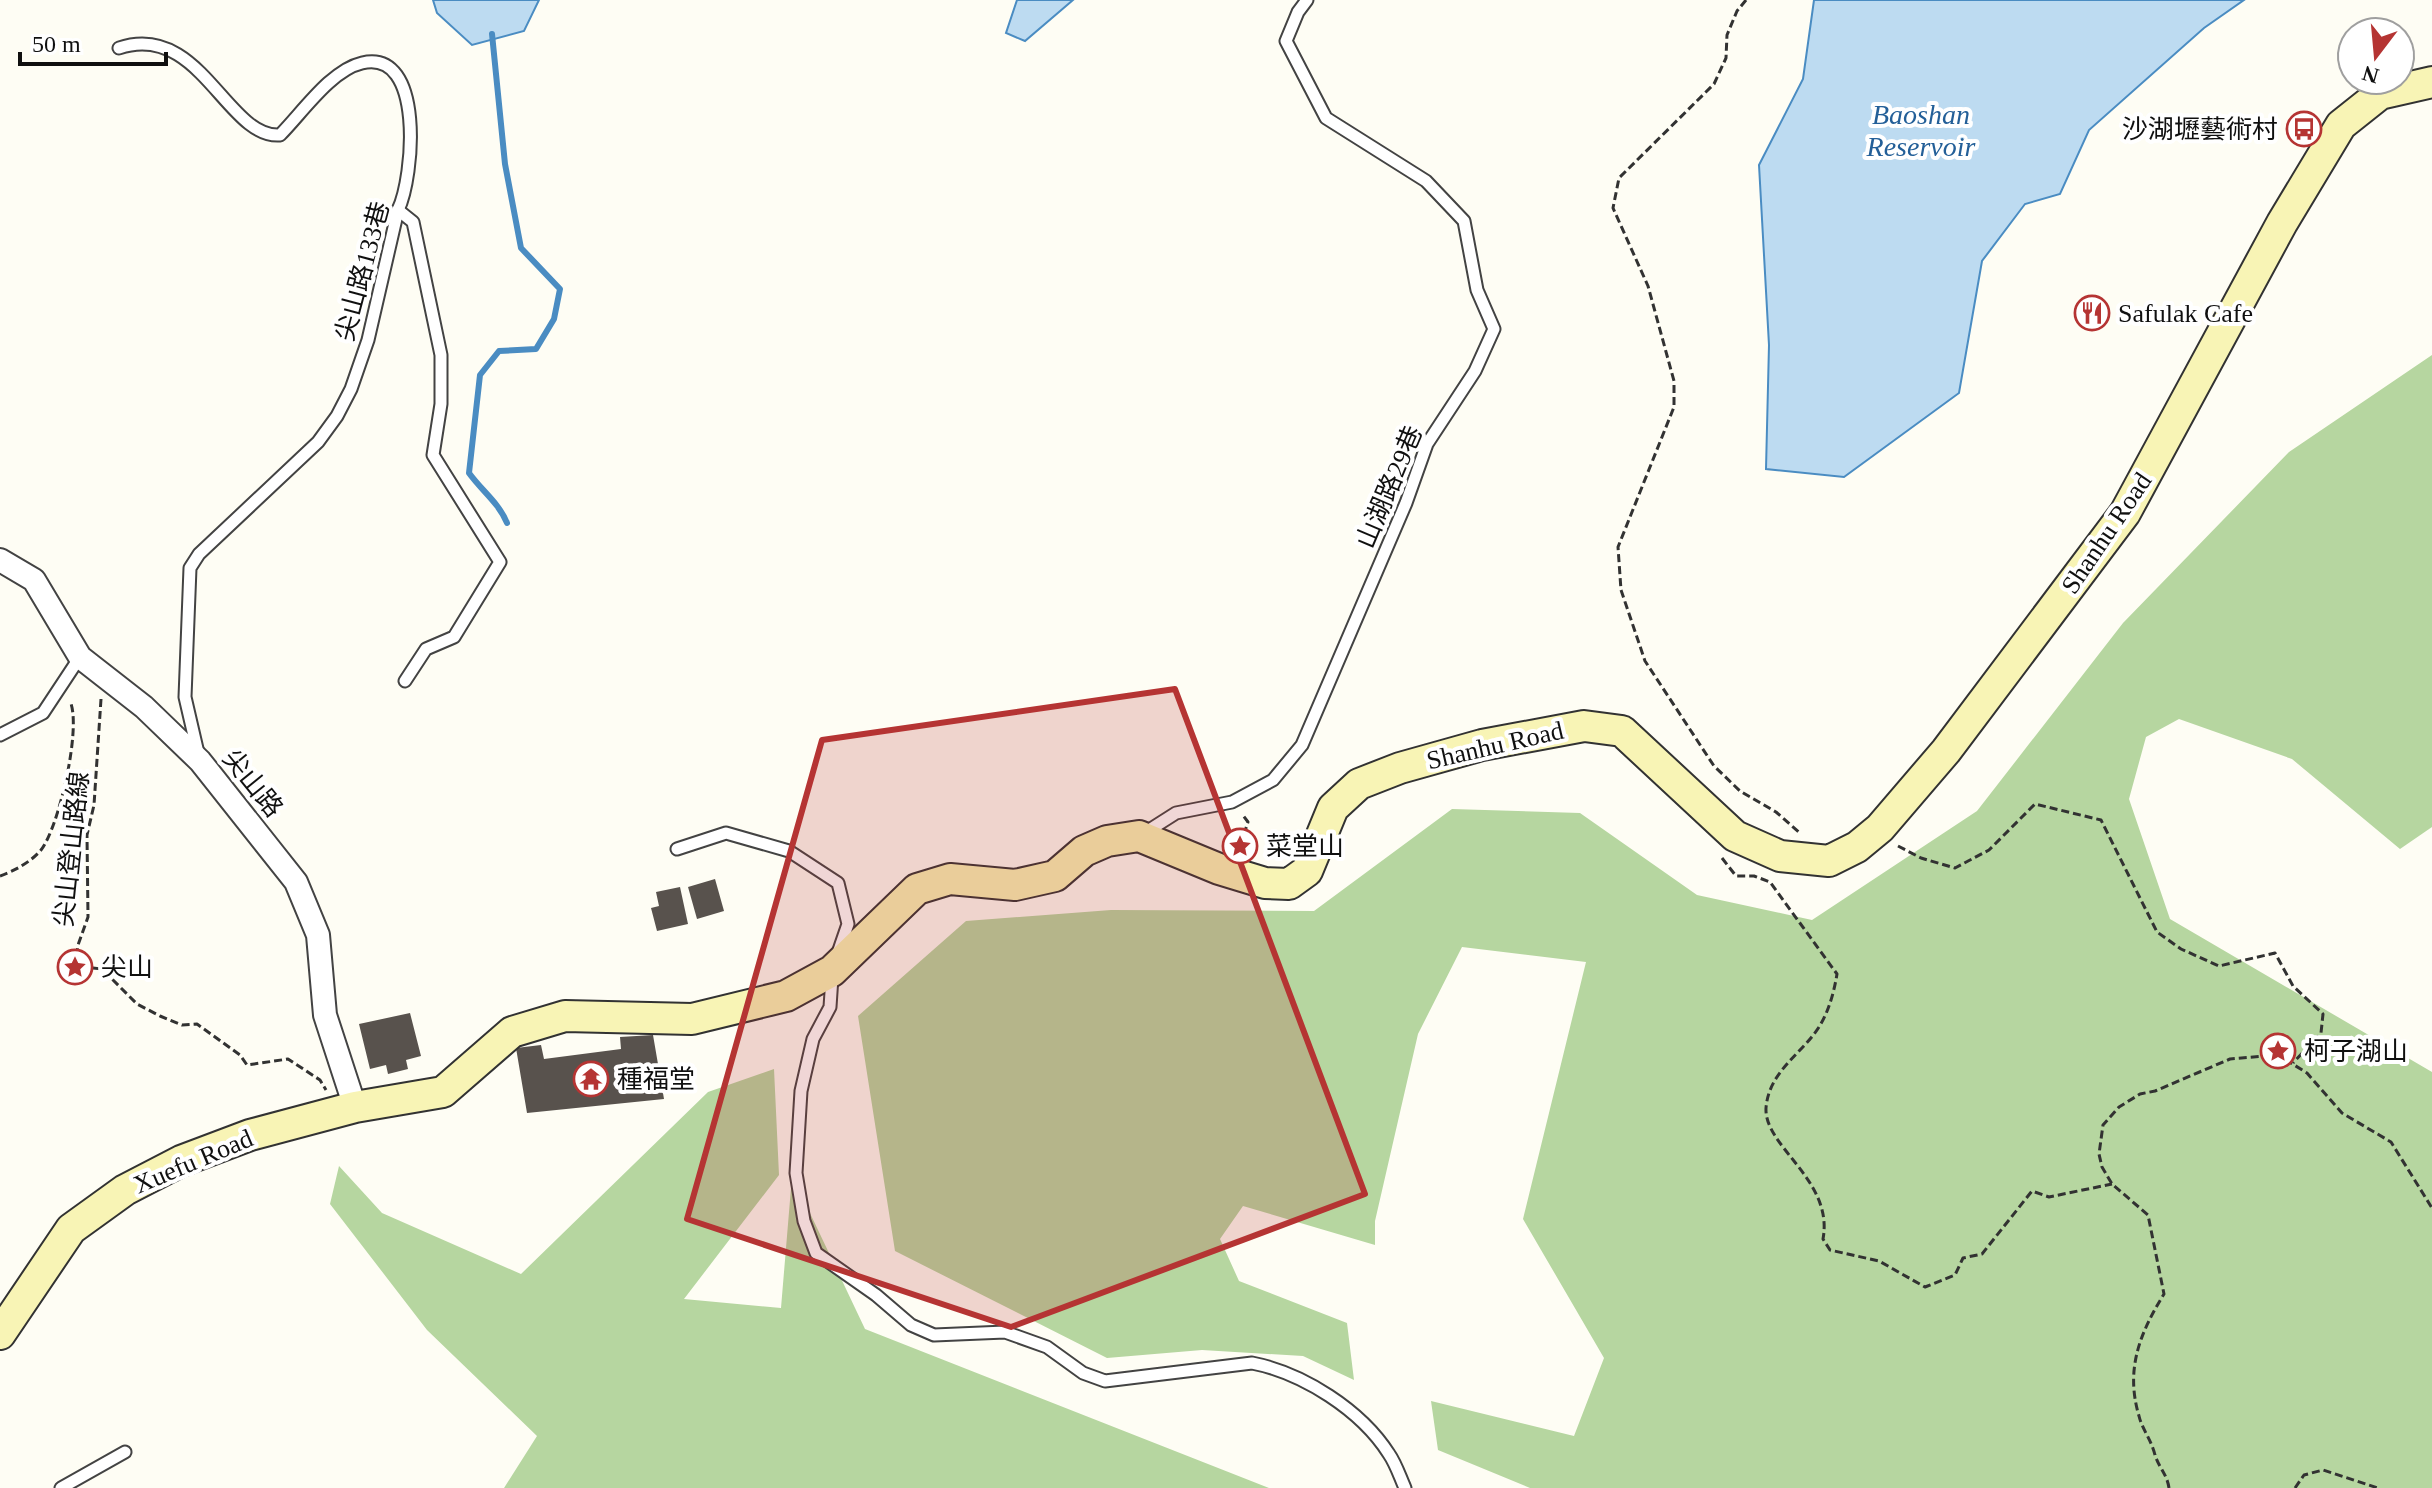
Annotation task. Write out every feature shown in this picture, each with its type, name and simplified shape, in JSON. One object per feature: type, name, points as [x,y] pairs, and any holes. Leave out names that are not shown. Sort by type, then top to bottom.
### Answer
[{"type":"street","name":"Shanhu Road","points":[[1139,836],[1219,869],[1265,883],[1289,884],[1307,871],[1333,808],[1359,784],[1400,768],[1482,745],[1584,726],[1622,731],[1639,743],[1700,807],[1735,836],[1780,856],[1829,861],[1857,847],[1872,835],[1946,751],[2125,513],[2282,223],[2341,125],[2380,94],[2432,82]]},
{"type":"street","name":"尖山路","points":[[0,560],[34,580],[80,657],[144,707],[200,761],[296,882],[318,935],[325,1015],[348,1109]]},
{"type":"street","points":[[348,1109],[443,1092],[512,1032],[565,1016],[692,1019],[786,996],[832,971],[917,889],[950,879],[1015,885],[1055,876],[1084,851],[1107,841],[1139,836]]},
{"type":"street","name":"Xuefu Road","points":[[0,1334],[71,1229],[125,1190],[181,1161],[250,1135],[348,1109]]},
{"type":"lane","name":"山湖路29巷","points":[[1139,836],[1176,813],[1232,802],[1273,780],[1302,745],[1406,503],[1427,444],[1475,371],[1494,329],[1477,290],[1464,221],[1426,181],[1326,118],[1298,69],[1286,41],[1298,12],[1307,0]]},
{"type":"lane","name":"尖山路133巷","points":[[119,48],[151,44],[172,52],[207,77],[255,129],[268,136],[280,135],[338,76],[358,63],[374,61],[395,71],[406,95],[412,139],[406,193],[398,210],[368,340],[351,389],[318,442],[199,554],[190,568],[185,697],[200,761]]},
{"type":"lane","points":[[398,210],[413,222],[441,355],[441,404],[433,455],[500,562],[454,637],[426,649],[405,681]]},
{"type":"lane","points":[[0,735],[43,713],[80,657]]},
{"type":"lane","points":[[677,849],[726,833],[789,851],[838,883],[848,924],[832,971],[830,1007],[813,1039],[801,1091],[796,1173],[804,1221],[816,1253],[876,1295],[911,1325],[934,1335],[1005,1332],[1047,1347],[1083,1373],[1105,1381],[1252,1363],[1271,1367],[1329,1397],[1363,1421],[1389,1454],[1405,1488]]},
{"type":"lane","points":[[61,1488],[125,1452]]},
{"type":"path","points":[[1746,0],[1737,11],[1727,35],[1726,58],[1714,84],[1619,178],[1613,208],[1648,286],[1674,381],[1674,407],[1618,547],[1621,590],[1645,661],[1714,766],[1740,791],[1797,828],[1816,861]]},
{"type":"path","name":"尖山登山路線","points":[[80,657],[102,700],[94,805],[87,835],[88,917],[78,945],[75,966],[102,969],[137,1004],[182,1025],[197,1024],[240,1055],[247,1065],[288,1059],[320,1080],[348,1109]]},
{"type":"path","points":[[0,876],[14,871],[41,849],[52,828],[76,723],[73,705],[62,688]]},
{"type":"path","points":[[1232,802],[1248,822],[1240,846]]},
{"type":"path","points":[[1872,835],[1921,858],[1955,868],[1989,850],[2035,804],[2101,820],[2157,932],[2181,949],[2219,966],[2275,953],[2293,986],[2323,1014],[2321,1033],[2293,1063]]},
{"type":"path","points":[[1717,852],[1736,876],[1754,876],[1770,882],[1837,974],[1834,994],[1820,1026],[1785,1063],[1771,1085],[1766,1108],[1769,1129],[1785,1146],[1817,1195],[1826,1226],[1823,1239],[1830,1250],[1879,1261],[1925,1287],[1955,1275],[1963,1258],[1982,1254],[2032,1191],[2049,1197],[2112,1184]]},
{"type":"path","points":[[2169,1488],[2167,1474],[2156,1459],[2151,1436],[2139,1419],[2132,1377],[2140,1334],[2164,1294],[2148,1215],[2112,1184],[2099,1154],[2103,1125],[2119,1107],[2140,1094],[2155,1091],[2230,1059],[2278,1055],[2307,1073],[2342,1113],[2391,1142],[2432,1208]]},
{"type":"path","points":[[2295,1488],[2304,1475],[2323,1470],[2378,1488]]},
{"type":"highlighted area","points":[[1175,689],[1365,1194],[1011,1327],[687,1219],[822,740]]},
{"type":"green space","points":[[2432,355],[2432,827],[2400,849],[2292,759],[2179,719],[2146,737],[2129,799],[2170,919],[2432,1072],[2432,1488],[1530,1488],[1438,1450],[1431,1401],[1574,1436],[1604,1358],[1523,1219],[1586,962],[1462,947],[1418,1034],[1375,1221],[1375,1245],[1243,1206],[1220,1239],[1239,1281],[1347,1323],[1354,1380],[1303,1356],[1202,1350],[1107,1358],[895,1251],[858,1016],[966,921],[1111,910],[1314,911],[1452,809],[1580,813],[1697,895],[1812,920],[1977,811],[2123,623],[2289,452]]},
{"type":"green space","points":[[774,1069],[779,1175],[684,1299],[781,1308],[791,1188],[809,1211],[865,1329],[1269,1488],[504,1488],[537,1436],[427,1330],[330,1204],[339,1166],[382,1213],[521,1274],[708,1092]]},
{"type":"water","points":[[433,0],[539,0],[524,31],[472,45],[437,13]]},
{"type":"water","points":[[1017,0],[1073,0],[1025,41],[1006,33]]},
{"type":"water","name":"Baoshan Reservoir","points":[[1814,0],[2244,0],[2204,28],[2089,130],[2060,194],[2025,204],[1982,261],[1959,393],[1844,477],[1766,469],[1769,345],[1759,165],[1803,79]]},
{"type":"building","points":[[715,879],[724,911],[697,919],[688,887]]},
{"type":"building","points":[[680,887],[688,924],[657,931],[651,908],[659,906],[656,892]]},
{"type":"building","points":[[410,1013],[421,1056],[406,1060],[408,1069],[388,1074],[386,1065],[370,1069],[359,1024]]},
{"type":"building","name":"種福堂","points":[[653,1035],[664,1099],[527,1113],[516,1048],[541,1045],[544,1059],[621,1049],[620,1037]]},
{"type":"waterway","points":[[492,34],[505,164],[521,248],[560,289],[554,319],[536,349],[499,351],[480,375],[469,473],[495,503],[507,523]]},
{"type":"place","name":"沙湖壢藝術村","points":[[2304,129]]},
{"type":"place","name":"Safulak Cafe","points":[[2092,313]]},
{"type":"place","name":"菜堂山","points":[[1240,846]]},
{"type":"place","name":"尖山","points":[[75,967]]},
{"type":"place","name":"柯子湖山","points":[[2278,1051]]},
{"type":"place","name":"種福堂","points":[[591,1079]]}]
